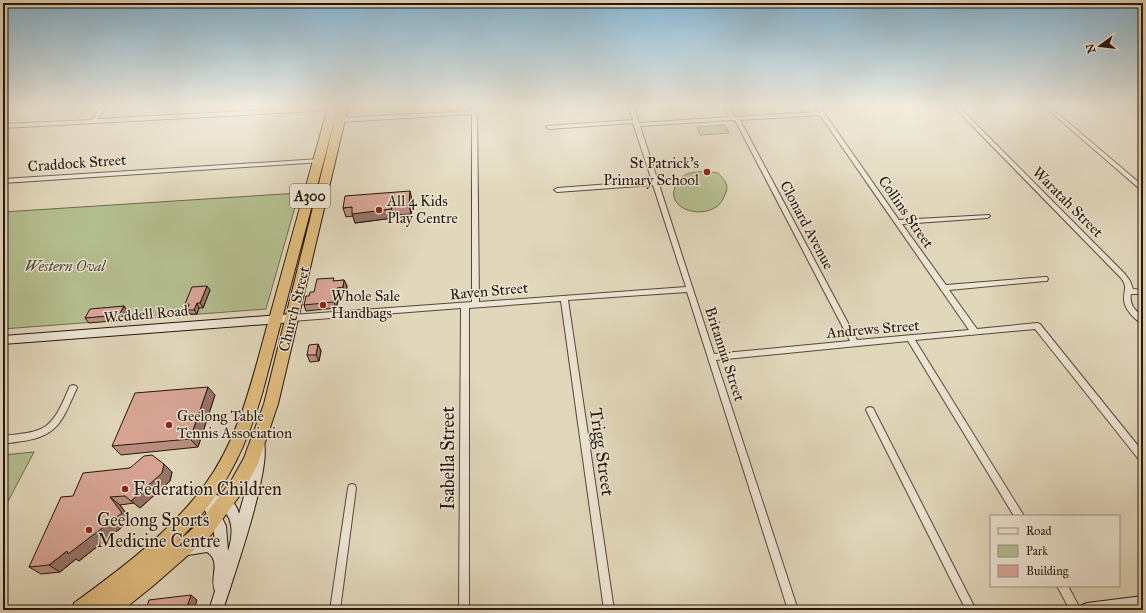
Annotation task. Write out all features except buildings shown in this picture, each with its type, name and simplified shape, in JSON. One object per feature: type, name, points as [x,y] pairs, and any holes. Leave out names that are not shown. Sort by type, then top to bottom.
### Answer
[{"type":"highway","name":"Church Street","points":[[205,498],[228,464],[243,432],[255,394],[326,136]]},
{"type":"highway","name":"Church Street","points":[[220,510],[246,470],[259,440],[271,404],[336,136]]},
{"type":"highway","name":"A300","points":[[81,610],[122,579],[157,548],[178,528],[205,498]]},
{"type":"highway","name":"A300","points":[[108,610],[182,550],[205,529],[220,510]]},
{"type":"street","points":[[474,136],[476,305]]},
{"type":"street","name":"Britannia Street","points":[[640,136],[792,610]]},
{"type":"street","name":"Clonard Avenue","points":[[743,136],[855,343]]},
{"type":"street","name":"Collins Street","points":[[837,136],[975,332]]},
{"type":"street","name":"Waratah Street","points":[[984,136],[1129,283],[1130,290],[1127,301],[1129,306],[1143,322]]},
{"type":"street","points":[[1081,136],[1143,189]]},
{"type":"street","name":"Craddock Street","points":[[3,181],[320,161]]},
{"type":"street","points":[[557,190],[655,183]]},
{"type":"street","points":[[897,222],[987,216]]},
{"type":"street","points":[[944,288],[1045,279]]},
{"type":"street","name":"Raven Street","points":[[292,318],[689,289]]},
{"type":"street","points":[[1130,290],[1143,292]]},
{"type":"street","name":"Trigg Street","points":[[564,298],[609,610]]},
{"type":"street","name":"Isabella Street","points":[[464,610],[465,306]]},
{"type":"street","name":"Weddell Road","points":[[3,340],[292,318]]},
{"type":"street","name":"Andrews Street","points":[[711,357],[1037,326],[1143,458]]},
{"type":"street","points":[[910,338],[1018,515]]},
{"type":"street","points":[[3,440],[33,436],[47,431],[57,421],[73,388]]},
{"type":"street","points":[[870,410],[971,610]]},
{"type":"street","points":[[216,610],[234,560],[259,464],[259,440]]},
{"type":"street","points":[[335,610],[352,488]]},
{"type":"street","points":[[205,498],[220,510]]},
{"type":"street","points":[[220,510],[229,506],[238,526],[239,539]]},
{"type":"street","points":[[220,510],[219,526],[222,545],[220,596]]},
{"type":"street","points":[[182,550],[194,546],[208,545],[217,551],[222,562]]},
{"type":"street","points":[[1063,587],[1076,610]]},
{"type":"street","points":[[1087,610],[1143,603]]},
{"type":"green space","points":[[705,171],[718,173],[725,182],[727,188],[723,199],[717,206],[709,210],[700,212],[683,208],[677,203],[674,196],[677,183],[687,174]]},
{"type":"green space","name":"Western Oval","points":[[299,193],[266,309],[3,329],[3,212]]},
{"type":"green space","points":[[34,452],[5,507],[3,507],[3,455]]},
{"type":"place","name":"St Patrick's Primary School","points":[[707,172]]},
{"type":"place","name":"All 4 Kids Play Centre","points":[[379,210]]},
{"type":"place","name":"Whole Sale Handbags","points":[[323,305]]},
{"type":"place","name":"Geelong Table Tennis Association","points":[[169,425]]},
{"type":"place","name":"Federation Children","points":[[125,489]]},
{"type":"place","name":"Geelong Sports Medicine Centre","points":[[89,530]]}]
